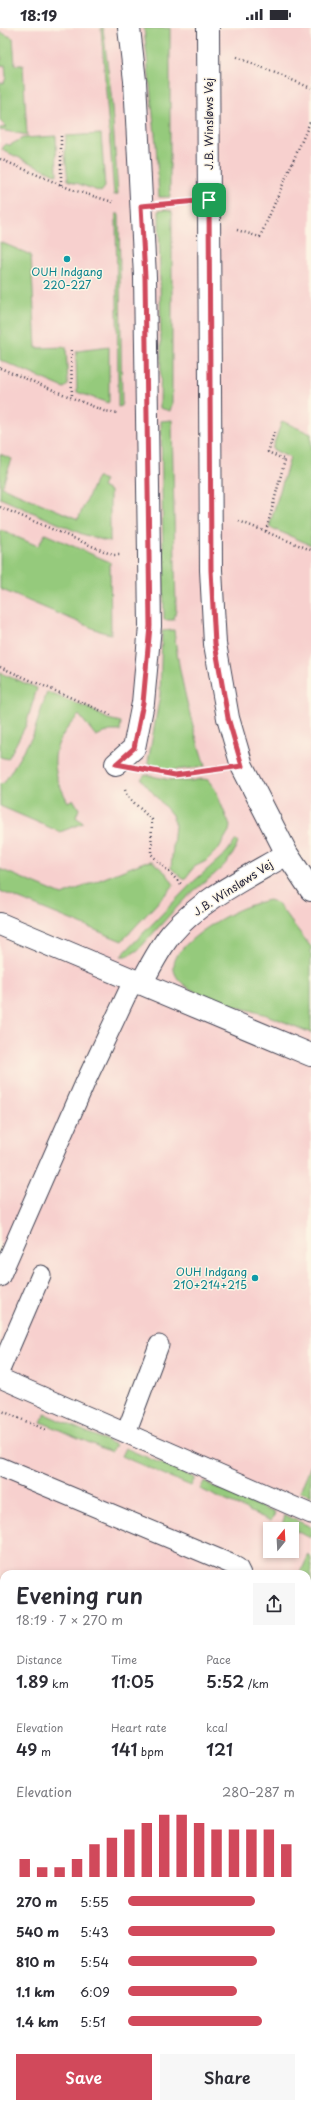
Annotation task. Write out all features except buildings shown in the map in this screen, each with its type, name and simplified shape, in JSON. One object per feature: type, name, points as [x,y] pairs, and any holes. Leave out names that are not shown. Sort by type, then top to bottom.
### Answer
[{"type":"street","points":[[116,764],[134,748],[137,726],[143,703],[150,626],[145,277],[134,81],[129,28]]},
{"type":"street","name":"J.B. Winsløws Vej","points":[[208,37],[211,555],[215,644],[228,718],[242,766],[286,854],[311,890]]},
{"type":"street","name":"J.B. Winsløws Vej","points":[[137,982],[172,934],[190,916],[236,884],[286,854]]},
{"type":"street","points":[[0,924],[311,1055]]},
{"type":"lane","points":[[0,1277],[90,1072],[137,982]]},
{"type":"lane","points":[[0,1370],[41,1275]]},
{"type":"lane","points":[[126,1433],[159,1345]]},
{"type":"lane","points":[[0,1378],[311,1514]]},
{"type":"lane","points":[[0,1467],[231,1564],[239,1570]]},
{"type":"path","points":[[208,37],[311,88]]},
{"type":"path","points":[[0,159],[106,202],[209,211],[260,237],[311,120]]},
{"type":"path","points":[[61,136],[61,185]]},
{"type":"path","points":[[71,350],[72,398]]},
{"type":"path","points":[[0,368],[104,411],[147,416]]},
{"type":"path","points":[[266,531],[285,460],[268,452],[275,430]]},
{"type":"path","points":[[0,507],[113,555],[149,557]]},
{"type":"path","points":[[238,521],[311,550]]},
{"type":"path","points":[[0,667],[137,726]]},
{"type":"path","points":[[179,883],[151,854],[152,820],[127,796],[116,764],[175,775],[242,766]]},
{"type":"shaded area","points":[[0,28],[311,28],[311,1570],[0,1570]]},
{"type":"green space","points":[[101,28],[103,28],[111,94],[118,194],[114,195]]},
{"type":"green space","points":[[144,28],[170,28],[170,197],[159,197],[156,144]]},
{"type":"green space","points":[[0,32],[13,38],[15,65],[23,65],[27,135],[0,130],[0,128],[6,127],[0,121],[0,82],[4,83],[6,77],[5,65],[0,66],[0,60],[2,59],[0,54]]},
{"type":"green space","points":[[101,134],[105,187],[101,192],[68,180],[65,155],[66,136]]},
{"type":"green space","points":[[56,136],[57,175],[2,150],[5,144],[10,145],[23,138]]},
{"type":"green space","points":[[166,209],[172,211],[172,405],[170,411],[160,408],[161,350],[159,210]]},
{"type":"green space","points":[[116,214],[119,214],[122,406],[118,407],[118,387]]},
{"type":"green space","points":[[0,242],[31,255],[36,348],[66,347],[68,385],[64,388],[0,360]]},
{"type":"green space","points":[[109,347],[108,403],[77,392],[76,354],[77,351]]},
{"type":"green space","points":[[172,420],[176,610],[174,620],[164,620],[161,421]]},
{"type":"green space","points":[[282,421],[311,434],[311,545],[269,527],[290,458],[272,449]]},
{"type":"green space","points":[[0,454],[12,459],[2,487],[78,519],[97,477],[105,480],[102,487],[110,491],[110,542],[82,534],[0,498]]},
{"type":"green space","points":[[0,530],[38,546],[45,534],[110,562],[111,634],[102,632],[0,589]]},
{"type":"green space","points":[[174,630],[186,699],[205,766],[168,770],[154,766],[148,762],[160,695],[162,631]]},
{"type":"green space","points":[[0,673],[37,688],[26,725],[8,759],[0,757]]},
{"type":"green space","points":[[47,692],[90,709],[108,719],[121,722],[120,731],[110,731],[96,736],[79,715],[62,736],[57,746],[55,757],[57,778],[68,802],[73,799],[79,809],[76,817],[83,823],[60,832],[0,806],[0,784],[4,783],[33,735]]},
{"type":"green space","points":[[145,774],[176,780],[208,780],[215,789],[230,826],[229,831],[219,848],[206,861],[194,867],[184,880],[171,868],[175,825],[172,815],[141,779]]},
{"type":"green space","points":[[236,840],[238,842],[234,851],[223,867],[191,893],[138,950],[128,956],[121,956],[192,883],[226,853]]},
{"type":"green space","points":[[152,861],[167,874],[174,885],[122,941],[0,891],[0,869],[62,895],[144,862]]},
{"type":"green space","points":[[269,900],[277,903],[311,947],[311,1033],[272,1017],[214,1000],[196,992],[182,983],[174,972],[176,958],[197,935],[237,910]]},
{"type":"green space","points":[[45,1414],[116,1445],[111,1452],[41,1422]]},
{"type":"green space","points":[[125,1448],[195,1478],[191,1486],[121,1456]]},
{"type":"green space","points":[[311,1465],[311,1496],[300,1491]]},
{"type":"green space","points":[[204,1482],[275,1513],[271,1521],[200,1489]]},
{"type":"green space","points":[[285,1515],[311,1527],[311,1538],[299,1533],[299,1522],[283,1522]]},
{"type":"green space","points":[[309,1554],[311,1559],[311,1570],[302,1570]]},
{"type":"place","name":"OUH Indgang 220-227","points":[[67,259]]},
{"type":"place","name":"OUH Indgang 210+214+215","points":[[255,1278]]},
{"type":"route","points":[[209,200],[211,570],[215,644],[228,718],[242,766],[175,775],[116,764],[134,748],[137,726],[143,703],[150,626],[145,277],[141,206],[209,200]]}]
